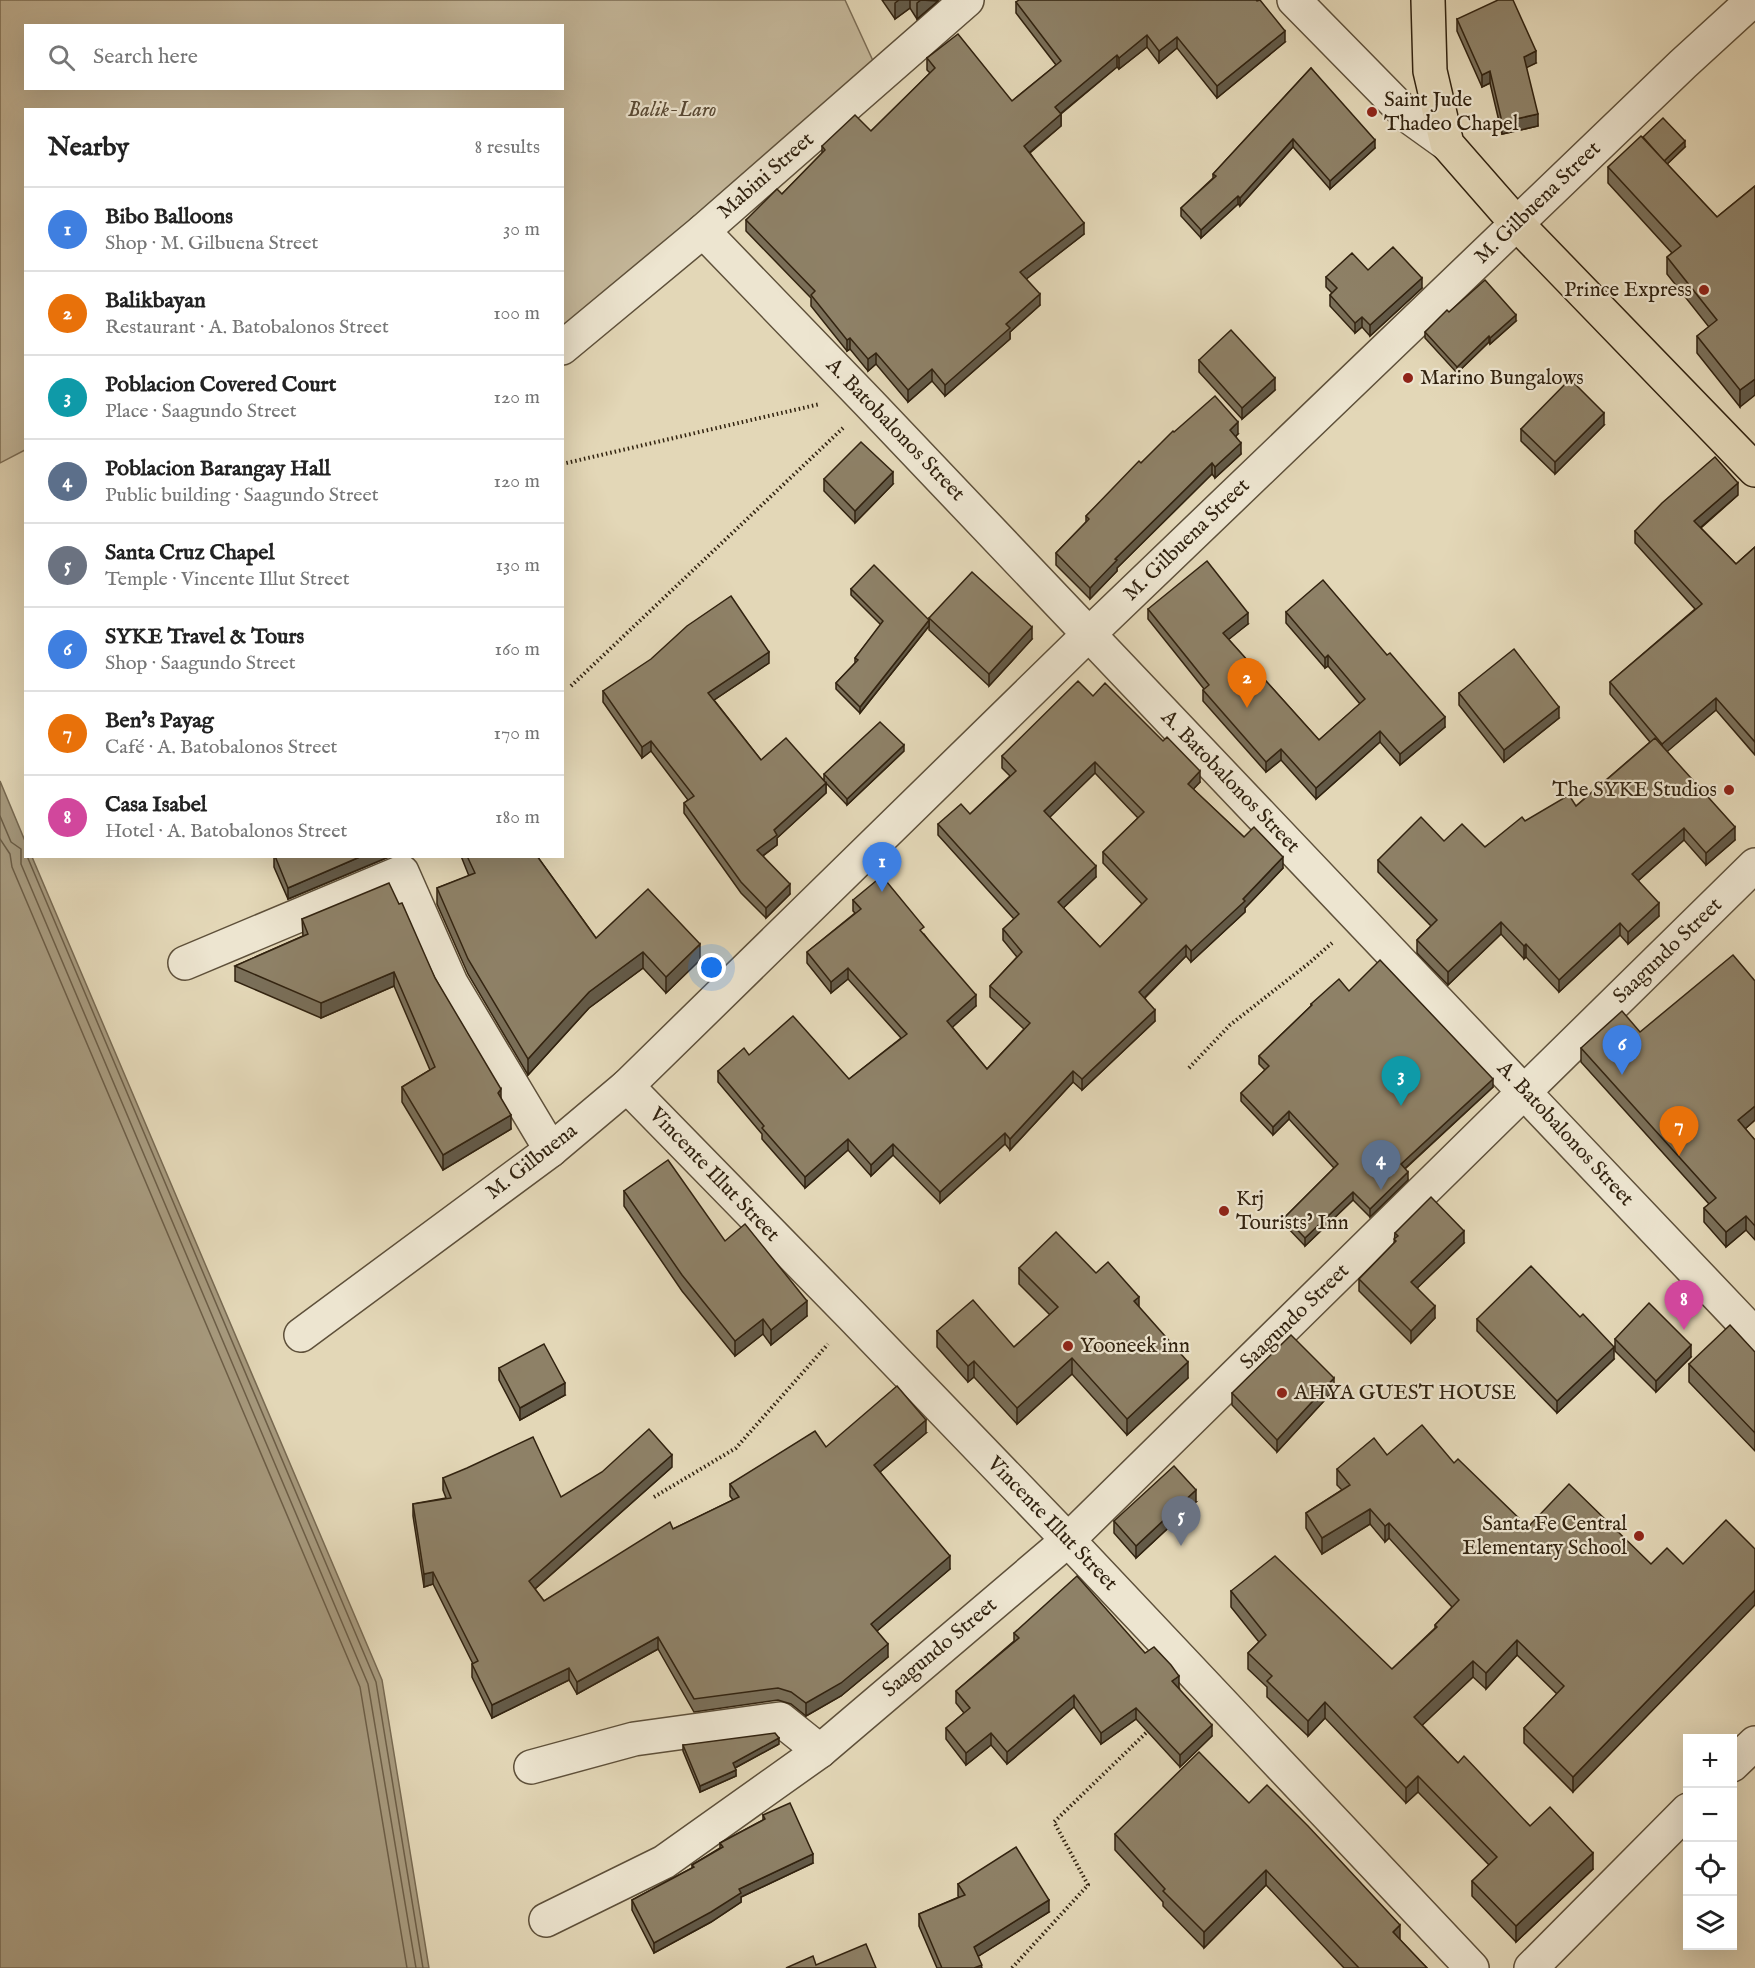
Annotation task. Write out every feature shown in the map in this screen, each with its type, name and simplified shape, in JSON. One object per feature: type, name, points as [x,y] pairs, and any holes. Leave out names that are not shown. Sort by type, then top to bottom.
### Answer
[{"type":"main road","points":[[1428,0],[1430,70],[1447,144],[1517,224],[1755,470]]},
{"type":"street","name":"Mabini Street","points":[[564,346],[703,231],[967,0]]},
{"type":"street","points":[[1294,0],[1408,116],[1447,144]]},
{"type":"street","name":"M. Gilbuena Street","points":[[627,1086],[1089,634],[1683,64],[1753,0]]},
{"type":"street","name":"A. Batobalonos Street","points":[[703,231],[1755,1335]]},
{"type":"street","name":"Saagundo Street","points":[[546,1920],[664,1862],[820,1751],[1068,1540],[1755,866]]},
{"type":"street","points":[[185,963],[402,872],[451,984],[551,1150]]},
{"type":"street","name":"M. Gilbuena","points":[[301,1335],[551,1150],[627,1086]]},
{"type":"street","name":"Vincente Illut Street","points":[[627,1086],[1068,1540],[1472,1968]]},
{"type":"street","points":[[531,1767],[634,1739],[780,1719],[820,1751]]},
{"type":"street","points":[[1737,1760],[1755,1743]]},
{"type":"street","points":[[1531,1968],[1683,1815]]},
{"type":"path","points":[[564,464],[865,399]]},
{"type":"path","points":[[571,686],[865,399]]},
{"type":"path","points":[[1190,1068],[1230,1025],[1308,964],[1359,918]]},
{"type":"path","points":[[654,1497],[736,1448],[852,1316]]},
{"type":"path","points":[[1012,1968],[1088,1885],[1054,1822],[1157,1722]]},
{"type":"green space","name":"Balik-Laro","points":[[0,0],[845,0],[880,76],[564,344],[564,108],[24,108],[24,451],[0,463]]},
{"type":"water","points":[[0,781],[24,839],[24,858],[32,858],[382,1680],[429,1968],[0,1968]]},
{"type":"building","points":[[1019,0],[1260,0],[1285,31],[1217,86],[1177,37],[1159,51],[1147,35],[1119,58],[1117,55],[1055,107],[1061,114],[1024,146],[1084,223],[1020,272],[1040,294],[1006,324],[1010,328],[945,385],[932,369],[908,390],[876,353],[868,359],[850,338],[847,340],[811,295],[815,291],[746,220],[777,189],[782,194],[825,150],[822,146],[855,115],[871,131],[935,68],[927,58],[958,34],[1012,101],[1061,61],[1016,2]]},
{"type":"building","points":[[1498,0],[1513,0],[1536,51],[1524,57],[1538,114],[1502,122],[1490,71],[1482,75],[1457,19]]},
{"type":"building","points":[[1311,68],[1375,140],[1330,181],[1293,139],[1240,198],[1238,196],[1201,230],[1181,208],[1216,176],[1213,174]]},
{"type":"building","points":[[1663,118],[1685,141],[1664,161],[1643,137]]},
{"type":"building","points":[[1641,136],[1717,217],[1755,186],[1755,379],[1740,390],[1697,336],[1717,320],[1667,257],[1681,246],[1608,167]]},
{"type":"building","points":[[1393,247],[1422,278],[1370,325],[1362,317],[1355,323],[1330,295],[1337,288],[1326,277],[1352,253],[1368,270]]},
{"type":"building","points":[[1485,280],[1516,315],[1490,338],[1489,336],[1457,367],[1425,332],[1447,310],[1449,312]]},
{"type":"building","points":[[1231,330],[1275,378],[1242,408],[1199,360]]},
{"type":"building","points":[[1570,379],[1604,413],[1555,462],[1521,429]]},
{"type":"building","points":[[1215,396],[1238,422],[1230,430],[1241,443],[1215,467],[1212,463],[1115,559],[1117,560],[1090,588],[1056,553],[1089,519],[1086,516],[1139,461],[1141,463],[1173,431]]},
{"type":"building","points":[[861,442],[893,472],[855,511],[824,479]]},
{"type":"building","points":[[1715,457],[1738,483],[1694,521],[1736,564],[1755,547],[1755,742],[1716,698],[1662,744],[1610,682],[1702,604],[1635,531],[1662,503]]},
{"type":"building","points":[[1207,561],[1248,613],[1223,633],[1319,740],[1365,699],[1328,655],[1325,658],[1286,612],[1323,580],[1387,655],[1390,653],[1445,717],[1400,754],[1380,731],[1316,788],[1281,749],[1266,762],[1203,690],[1209,685],[1148,609]]},
{"type":"building","points":[[874,565],[929,620],[860,707],[836,683],[858,660],[855,658],[883,621],[851,589]]},
{"type":"building","points":[[972,572],[1032,627],[989,674],[929,618]]},
{"type":"building","points":[[731,596],[769,652],[708,693],[761,760],[786,738],[826,783],[774,830],[777,835],[757,850],[790,884],[766,908],[741,882],[684,803],[694,796],[651,741],[642,747],[603,691],[651,659],[687,626]]},
{"type":"building","points":[[1514,649],[1559,707],[1504,750],[1459,693]]},
{"type":"building","points":[[1078,681],[1093,696],[1105,683],[1163,741],[1167,737],[1200,771],[1188,784],[1244,837],[1254,827],[1283,857],[1243,899],[1245,901],[1191,951],[1186,945],[1139,992],[1155,1010],[1082,1079],[1073,1071],[1010,1139],[1005,1133],[940,1192],[893,1144],[871,1165],[848,1139],[805,1177],[762,1128],[764,1126],[718,1071],[744,1048],[749,1055],[793,1016],[849,1079],[907,1034],[848,968],[831,982],[807,952],[861,909],[853,900],[882,876],[924,927],[920,930],[976,995],[947,1021],[987,1069],[1030,1023],[990,986],[1022,952],[1003,929],[1019,914],[938,824],[961,804],[970,814],[1016,771],[1002,756]],"holes":[[[1095,762],[1144,812],[1103,852],[1147,899],[1100,947],[1058,902],[1096,866],[1044,811]]]},
{"type":"building","points":[[880,722],[904,745],[847,799],[824,774]]},
{"type":"building","points":[[1655,738],[1735,827],[1706,853],[1684,828],[1632,874],[1659,903],[1628,932],[1620,923],[1559,980],[1526,944],[1524,946],[1501,922],[1448,972],[1417,940],[1437,920],[1378,860],[1421,817],[1444,841],[1462,824],[1485,847],[1522,817],[1525,821],[1569,795],[1576,806]]},
{"type":"building","points":[[276,858],[357,858],[288,888]]},
{"type":"building","points":[[468,858],[538,858],[596,938],[648,889],[700,944],[666,977],[643,952],[589,992],[528,1059],[468,959],[437,888],[475,873]]},
{"type":"building","points":[[389,883],[399,904],[402,903],[435,978],[501,1089],[498,1093],[511,1115],[443,1155],[402,1087],[435,1067],[394,972],[321,1003],[235,966],[308,934],[302,919]]},
{"type":"building","points":[[1733,955],[1755,981],[1755,1106],[1738,1120],[1755,1140],[1755,1226],[1746,1216],[1726,1232],[1704,1208],[1716,1198],[1581,1048],[1622,1011],[1640,1032]]},
{"type":"building","points":[[1380,960],[1493,1079],[1401,1164],[1408,1172],[1370,1209],[1353,1192],[1305,1238],[1285,1217],[1338,1164],[1289,1111],[1273,1127],[1241,1093],[1269,1066],[1259,1056],[1311,1004],[1339,979],[1349,991]]},
{"type":"building","points":[[668,1160],[725,1241],[745,1224],[807,1301],[771,1330],[763,1319],[735,1341],[682,1275],[624,1191]]},
{"type":"building","points":[[1431,1197],[1464,1231],[1411,1282],[1435,1306],[1411,1331],[1359,1279],[1396,1241],[1394,1239],[1398,1236],[1395,1233]]},
{"type":"building","points":[[1056,1232],[1096,1273],[1108,1262],[1139,1297],[1134,1301],[1188,1362],[1127,1419],[1072,1358],[1017,1408],[974,1361],[968,1366],[937,1331],[973,1300],[1014,1347],[1058,1307],[1019,1268]]},
{"type":"building","points":[[1531,1266],[1580,1317],[1583,1314],[1614,1347],[1557,1401],[1477,1319]]},
{"type":"building","points":[[1649,1303],[1691,1345],[1656,1381],[1615,1339]]},
{"type":"building","points":[[1730,1325],[1755,1352],[1755,1433],[1689,1364]]},
{"type":"building","name":"AHYA GUEST HOUSE","points":[[1291,1335],[1334,1378],[1277,1440],[1232,1393]]},
{"type":"building","points":[[544,1344],[565,1383],[520,1408],[499,1368]]},
{"type":"building","points":[[897,1386],[926,1420],[874,1465],[950,1556],[871,1624],[888,1644],[841,1683],[806,1703],[791,1692],[778,1688],[694,1699],[658,1637],[577,1682],[569,1668],[492,1705],[472,1664],[478,1661],[433,1572],[424,1574],[413,1504],[451,1498],[443,1478],[533,1437],[561,1497],[602,1472],[649,1429],[672,1455],[529,1581],[544,1601],[670,1522],[673,1529],[739,1497],[730,1484],[815,1431],[826,1447]]},
{"type":"building","points":[[1422,1425],[1454,1463],[1458,1459],[1528,1527],[1569,1484],[1651,1564],[1667,1548],[1683,1564],[1726,1520],[1755,1549],[1755,1590],[1573,1777],[1524,1728],[1564,1686],[1517,1640],[1486,1673],[1473,1661],[1414,1717],[1458,1763],[1464,1756],[1530,1826],[1550,1807],[1593,1853],[1516,1926],[1472,1881],[1497,1857],[1418,1776],[1406,1788],[1325,1702],[1308,1721],[1267,1681],[1272,1676],[1248,1653],[1266,1635],[1231,1591],[1275,1556],[1392,1669],[1437,1627],[1435,1625],[1459,1600],[1389,1523],[1385,1526],[1370,1509],[1322,1538],[1306,1513],[1350,1485],[1337,1469],[1374,1438],[1387,1455]]},
{"type":"building","points":[[1174,1466],[1196,1490],[1136,1546],[1114,1521]]},
{"type":"building","points":[[1077,1576],[1145,1653],[1154,1647],[1171,1665],[1179,1676],[1172,1681],[1212,1725],[1180,1755],[1136,1708],[1101,1733],[1074,1695],[1007,1752],[991,1733],[966,1753],[946,1728],[970,1708],[956,1691],[1019,1638],[1014,1633]]},
{"type":"building","points":[[775,1733],[779,1738],[733,1763],[736,1770],[700,1786],[683,1745]]},
{"type":"building","points":[[1199,1752],[1249,1803],[1267,1785],[1400,1925],[1393,1932],[1427,1968],[1359,1968],[1266,1870],[1204,1932],[1163,1891],[1165,1889],[1115,1834]]},
{"type":"building","points":[[790,1803],[813,1854],[739,1889],[741,1893],[654,1943],[632,1900],[694,1867],[692,1865],[723,1847],[720,1843],[765,1819],[763,1815]]},
{"type":"building","points":[[1016,1847],[1049,1900],[974,1947],[982,1965],[974,1968],[942,1968],[919,1914],[965,1895],[958,1884]]},
{"type":"building","points":[[866,1944],[876,1968],[786,1968],[813,1956],[816,1965]]},
{"type":"place","name":"Saint Jude Thadeo Chapel","points":[[1372,112]]},
{"type":"place","name":"Prince Express","points":[[1704,290]]},
{"type":"place","name":"Marino Bungalows","points":[[1408,378]]},
{"type":"place","name":"Balikbayan","points":[[1247,708]]},
{"type":"place","name":"The SYKE Studios","points":[[1729,790]]},
{"type":"place","name":"Bibo Balloons","points":[[882,892]]},
{"type":"place","name":"SYKE Travel & Tours","points":[[1622,1075]]},
{"type":"place","name":"Poblacion Covered Court","points":[[1401,1106]]},
{"type":"place","name":"Ben's Payag","points":[[1679,1156]]},
{"type":"place","name":"Poblacion Barangay Hall","points":[[1381,1190]]},
{"type":"place","name":"Krj Tourists’ Inn","points":[[1224,1211]]},
{"type":"place","name":"Casa Isabel","points":[[1684,1330]]},
{"type":"place","name":"Yooneek inn","points":[[1068,1346]]},
{"type":"place","name":"AHYA GUEST HOUSE","points":[[1282,1393]]},
{"type":"place","name":"Santa Fe Central Elementary School","points":[[1639,1536]]},
{"type":"place","name":"Santa Cruz Chapel","points":[[1181,1546]]}]
